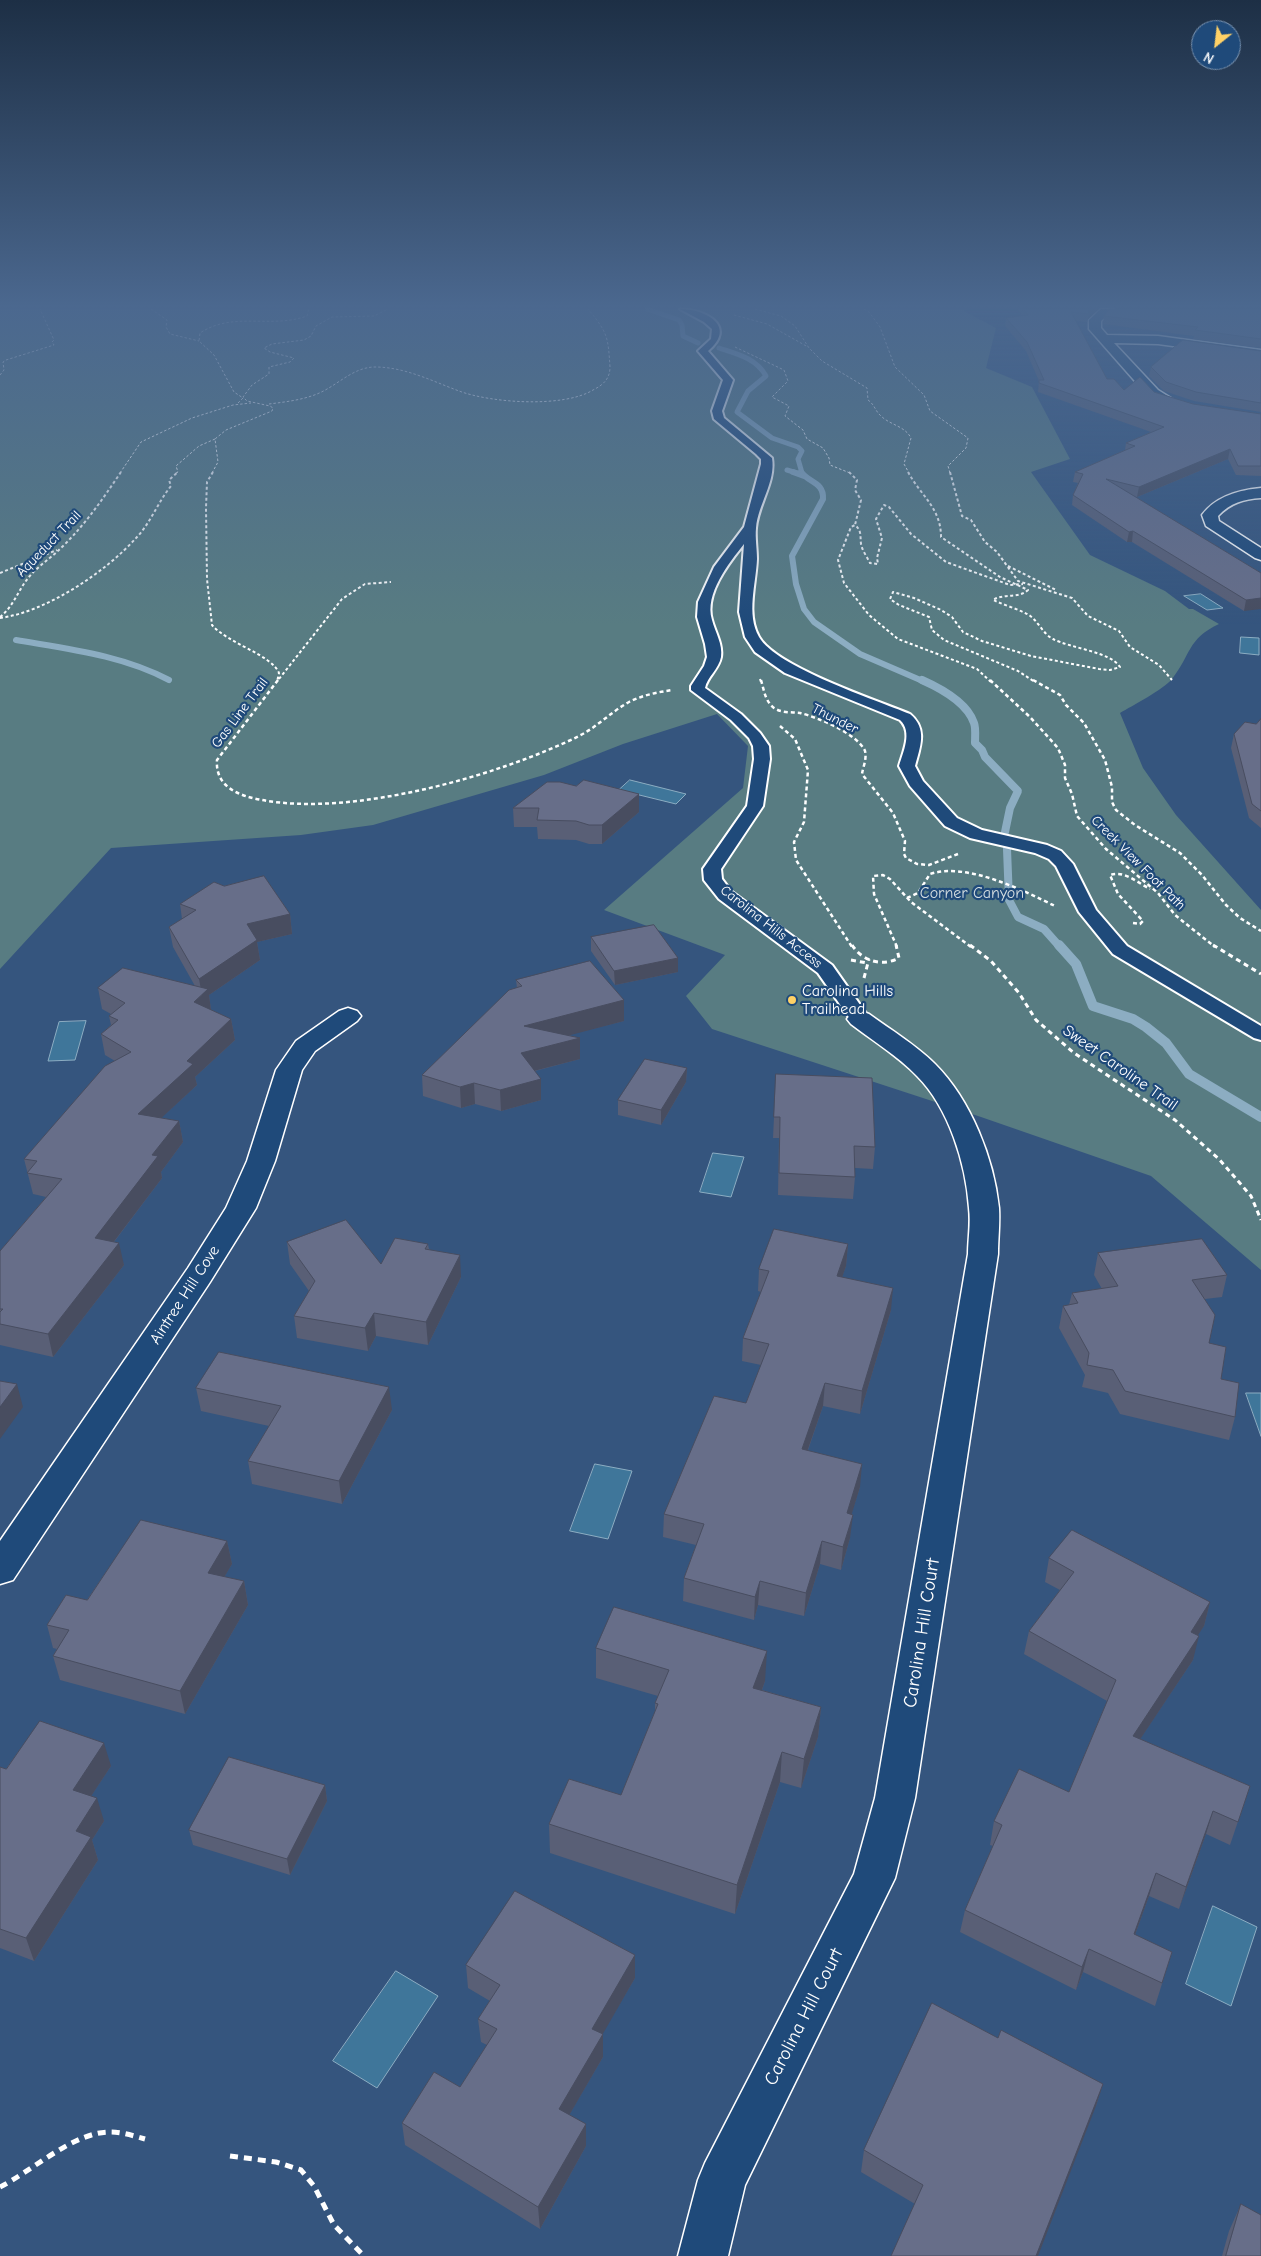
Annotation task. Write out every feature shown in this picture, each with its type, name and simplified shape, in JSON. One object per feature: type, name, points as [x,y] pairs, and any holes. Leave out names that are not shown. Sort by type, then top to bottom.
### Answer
[{"type":"street","points":[[1258,553],[1212,524],[1210,515],[1217,505],[1234,497],[1261,493]]},
{"type":"street","name":"Aintree Hill Cove","points":[[0,1570],[199,1275],[241,1208],[261,1162],[289,1070],[305,1046],[348,1016]]},
{"type":"street","name":"Carolina Hill Court","points":[[703,2256],[722,2180],[874,1878],[895,1798],[983,1254],[984,1207],[976,1168],[958,1116],[945,1092],[927,1070],[860,1019]]},
{"type":"lane","points":[[718,414],[719,419],[766,458],[767,464],[750,528],[751,546],[745,609],[748,632],[757,648],[774,662],[790,670],[905,717],[911,722],[915,735],[908,766],[916,784],[950,822],[976,834],[1040,849],[1055,855],[1064,864],[1088,912],[1120,950],[1261,1034]]},
{"type":"lane","points":[[698,690],[698,686],[711,666],[714,656],[704,619],[704,601],[732,549],[750,528]]},
{"type":"lane","name":"Carolina Hills Access","points":[[698,690],[736,717],[755,736],[760,746],[762,759],[755,806],[712,869],[713,880],[725,895],[825,969],[860,1019]]},
{"type":"path","name":"Aqueduct Trail","points":[[0,617],[10,609],[18,592],[30,575],[60,549],[89,519],[141,442],[179,424],[207,414]]},
{"type":"path","points":[[0,617],[11,618],[30,610],[111,563],[142,530],[162,495],[171,486],[169,480],[178,472],[176,466],[190,456],[201,444],[215,440],[226,430],[266,414]]},
{"type":"path","name":"Creek View Foot Path","points":[[786,414],[785,416],[803,430],[807,439],[823,448],[829,458],[830,466],[848,471],[857,480],[855,490],[861,500],[854,525],[851,527],[838,560],[844,583],[869,614],[898,639],[911,646],[977,668],[989,678],[1030,717],[1058,748],[1065,765],[1065,778],[1072,794],[1077,816],[1106,849],[1158,893],[1175,916],[1209,943],[1261,974]]},
{"type":"path","points":[[879,414],[908,432],[911,438],[904,464],[915,485],[934,506],[941,524],[941,538],[985,565],[1000,578],[1028,592],[1022,595],[995,597],[994,600],[1030,616],[1039,628],[1053,640],[1103,656],[1117,662],[1120,667],[1110,670],[1099,669],[1013,652],[958,630],[953,617],[908,594],[893,592],[890,596],[899,605],[929,617],[932,630],[936,635],[1018,670],[1030,679],[1060,695],[1066,705],[1084,722],[1105,760],[1112,787],[1112,802],[1116,810],[1135,826],[1180,853],[1202,875],[1226,905],[1240,918],[1261,931]]},
{"type":"path","points":[[935,414],[968,438],[966,448],[948,466],[962,516],[971,520],[985,542],[992,546],[1008,566],[1013,576],[1023,584],[1064,594]]},
{"type":"path","name":"Gas Line Trail","points":[[215,440],[218,464],[207,482],[206,504],[209,613],[212,624],[224,635],[277,668],[279,679],[217,760],[215,770],[220,780],[231,790],[242,796],[259,801],[307,805],[355,801],[417,790],[474,776],[579,736],[623,705],[641,697],[662,692],[698,690]]},
{"type":"path","points":[[854,525],[858,527],[862,537],[861,544],[872,565],[878,564],[877,558],[882,538],[876,519],[884,505],[890,507],[911,534],[946,562],[1007,584],[1019,586],[1023,584]]},
{"type":"path","points":[[0,573],[60,549]]},
{"type":"path","points":[[1008,566],[1074,599],[1088,616],[1119,631],[1130,647],[1159,665],[1172,680]]},
{"type":"path","points":[[279,679],[342,599],[350,592],[364,583],[391,582]]},
{"type":"path","name":"Thunder","points":[[714,656],[731,658],[751,670],[762,682],[768,703],[773,707],[780,711],[796,712],[816,719],[849,735],[858,742],[864,749],[866,757],[862,774],[893,813],[906,841],[904,854],[906,858],[917,864],[929,865],[949,859],[975,846],[1002,840]]},
{"type":"path","points":[[775,724],[786,730],[795,739],[808,770],[804,822],[794,842],[796,860],[856,952],[869,959],[865,970]]},
{"type":"path","points":[[907,898],[918,893],[925,878],[934,872],[944,869],[974,874],[1032,895]]},
{"type":"path","name":"Sweet Caroline Trail","points":[[869,959],[886,962],[899,958],[884,915],[876,901],[872,883],[873,876],[883,875],[890,879],[907,898],[990,961],[1019,993],[1036,1020],[1074,1053],[1175,1120],[1218,1159],[1250,1196],[1261,1220]]},
{"type":"path","points":[[0,2187],[100,2132],[119,2133],[145,2139]]},
{"type":"path","points":[[230,2156],[286,2165],[302,2171],[339,2232],[364,2256]]},
{"type":"green space","name":"Corner Canyon","points":[[0,414],[1046,414],[1070,459],[1031,472],[1090,555],[1165,591],[1189,609],[1193,609],[1219,624],[1195,642],[1168,683],[1120,713],[1143,768],[1176,815],[1261,910],[1261,1270],[1151,1176],[981,1117],[712,1029],[686,996],[725,955],[604,910],[743,788],[748,746],[717,714],[623,744],[544,775],[373,825],[301,835],[111,848],[0,969]]},
{"type":"water","points":[[1201,594],[1223,608],[1207,610],[1184,596]]},
{"type":"water","points":[[1241,637],[1259,638],[1259,655],[1240,653]]},
{"type":"water","points":[[630,780],[686,794],[676,804],[619,790]]},
{"type":"water","points":[[86,1021],[75,1060],[48,1061],[59,1022]]},
{"type":"water","points":[[713,1153],[744,1157],[731,1197],[700,1192]]},
{"type":"water","points":[[1246,1393],[1261,1393],[1261,1436]]},
{"type":"water","points":[[595,1464],[632,1471],[608,1539],[570,1531]]},
{"type":"water","points":[[1213,1906],[1257,1927],[1231,2006],[1186,1984]]},
{"type":"water","points":[[396,1971],[438,1996],[377,2088],[333,2061]]},
{"type":"building","points":[[1128,414],[1261,414],[1261,466],[1238,466],[1230,449],[1139,487],[1106,479],[1261,573],[1261,598],[1246,600],[1133,531],[1129,532],[1073,495],[1083,474],[1075,472],[1135,446],[1126,443],[1164,427]]},
{"type":"building","points":[[1261,719],[1261,811],[1252,804],[1234,734],[1245,722],[1256,724]]},
{"type":"building","points":[[584,780],[639,794],[602,825],[589,825],[576,821],[537,820],[539,808],[513,808],[547,782],[560,782],[576,786]]},
{"type":"building","points":[[264,876],[290,914],[247,924],[257,940],[199,979],[169,927],[196,910],[180,904],[214,882],[224,886]]},
{"type":"building","points":[[654,925],[678,958],[614,971],[591,937]]},
{"type":"building","points":[[590,961],[624,1000],[524,1026],[580,1038],[521,1053],[541,1079],[500,1090],[474,1083],[460,1087],[422,1075],[509,990],[522,986],[516,980]]},
{"type":"building","points":[[123,968],[208,989],[194,1002],[231,1019],[187,1061],[193,1064],[138,1114],[179,1121],[152,1155],[158,1156],[95,1238],[119,1243],[48,1334],[0,1324],[0,1312],[3,1309],[0,1309],[0,1251],[62,1179],[27,1173],[37,1161],[24,1159],[105,1066],[131,1052],[101,1034],[118,1020],[109,1016],[125,1003],[98,988]]},
{"type":"building","points":[[645,1059],[687,1068],[661,1110],[618,1100]]},
{"type":"building","points":[[776,1074],[872,1078],[875,1147],[854,1146],[855,1177],[779,1173],[780,1117],[774,1117]]},
{"type":"building","points":[[346,1220],[381,1264],[395,1238],[428,1244],[425,1249],[460,1255],[426,1322],[374,1313],[365,1328],[294,1316],[315,1281],[287,1242]]},
{"type":"building","points":[[774,1229],[848,1244],[837,1276],[893,1288],[862,1391],[825,1383],[802,1449],[862,1464],[847,1513],[853,1515],[843,1547],[822,1541],[806,1593],[760,1581],[755,1597],[684,1578],[704,1524],[664,1514],[714,1396],[746,1403],[769,1344],[743,1338],[769,1271],[759,1269]]},
{"type":"building","points":[[1202,1239],[1227,1275],[1192,1280],[1215,1315],[1209,1343],[1226,1347],[1221,1379],[1239,1383],[1235,1417],[1125,1391],[1113,1370],[1087,1365],[1089,1353],[1063,1306],[1078,1303],[1072,1293],[1118,1286],[1098,1253]]},
{"type":"building","points":[[219,1352],[389,1387],[339,1481],[248,1461],[281,1406],[196,1388]]},
{"type":"building","points":[[0,1381],[17,1384],[0,1407]]},
{"type":"building","points":[[141,1520],[227,1541],[208,1573],[244,1581],[180,1691],[53,1656],[69,1630],[47,1625],[66,1595],[87,1600]]},
{"type":"building","points":[[1072,1530],[1210,1602],[1191,1632],[1199,1636],[1133,1736],[1250,1786],[1238,1822],[1213,1811],[1186,1887],[1156,1873],[1134,1934],[1172,1952],[1162,1983],[1089,1949],[1082,1967],[965,1910],[1002,1825],[994,1821],[1019,1769],[1069,1792],[1116,1680],[1029,1631],[1074,1572],[1049,1558]]},
{"type":"building","points":[[614,1607],[767,1651],[753,1688],[821,1707],[804,1759],[782,1752],[737,1885],[549,1824],[569,1779],[621,1795],[658,1704],[655,1703],[669,1670],[596,1648]]},
{"type":"building","points":[[40,1721],[104,1743],[73,1790],[97,1798],[76,1831],[91,1837],[26,1938],[0,1929],[0,1767],[6,1769]]},
{"type":"building","points":[[229,1757],[325,1785],[287,1859],[189,1830]]},
{"type":"building","points":[[515,1891],[635,1955],[592,2029],[603,2034],[559,2109],[586,2124],[538,2207],[402,2123],[434,2072],[460,2087],[497,2029],[478,2019],[500,1985],[466,1965]]},
{"type":"building","points":[[932,2003],[998,2038],[1001,2030],[1103,2084],[1036,2256],[891,2256],[923,2185],[864,2150]]},
{"type":"building","points":[[1241,2204],[1261,2215],[1261,2256],[1226,2256]]},
{"type":"waterway","points":[[740,414],[772,438],[798,447],[802,451],[798,459],[802,473]]},
{"type":"waterway","points":[[787,470],[797,473]]},
{"type":"waterway","points":[[793,472],[804,476]]},
{"type":"waterway","points":[[801,472],[804,476]]},
{"type":"waterway","points":[[804,476],[819,486],[823,493],[823,499],[792,556],[796,584],[804,609],[814,622],[860,654],[925,682]]},
{"type":"waterway","points":[[16,640],[114,659],[133,664],[169,680]]},
{"type":"waterway","points":[[922,680],[937,687],[959,702],[970,715],[975,725],[975,743],[982,750],[985,757],[1018,791],[1010,808],[1005,832]]},
{"type":"waterway","points":[[1007,849],[1009,900],[1018,917],[1044,929],[1060,947]]},
{"type":"waterway","points":[[1059,945],[1076,964],[1093,1006],[1133,1019],[1146,1027],[1166,1043],[1189,1074],[1261,1117]]},
{"type":"place","name":"Carolina Hills Trailhead","points":[[792,1000]]}]
